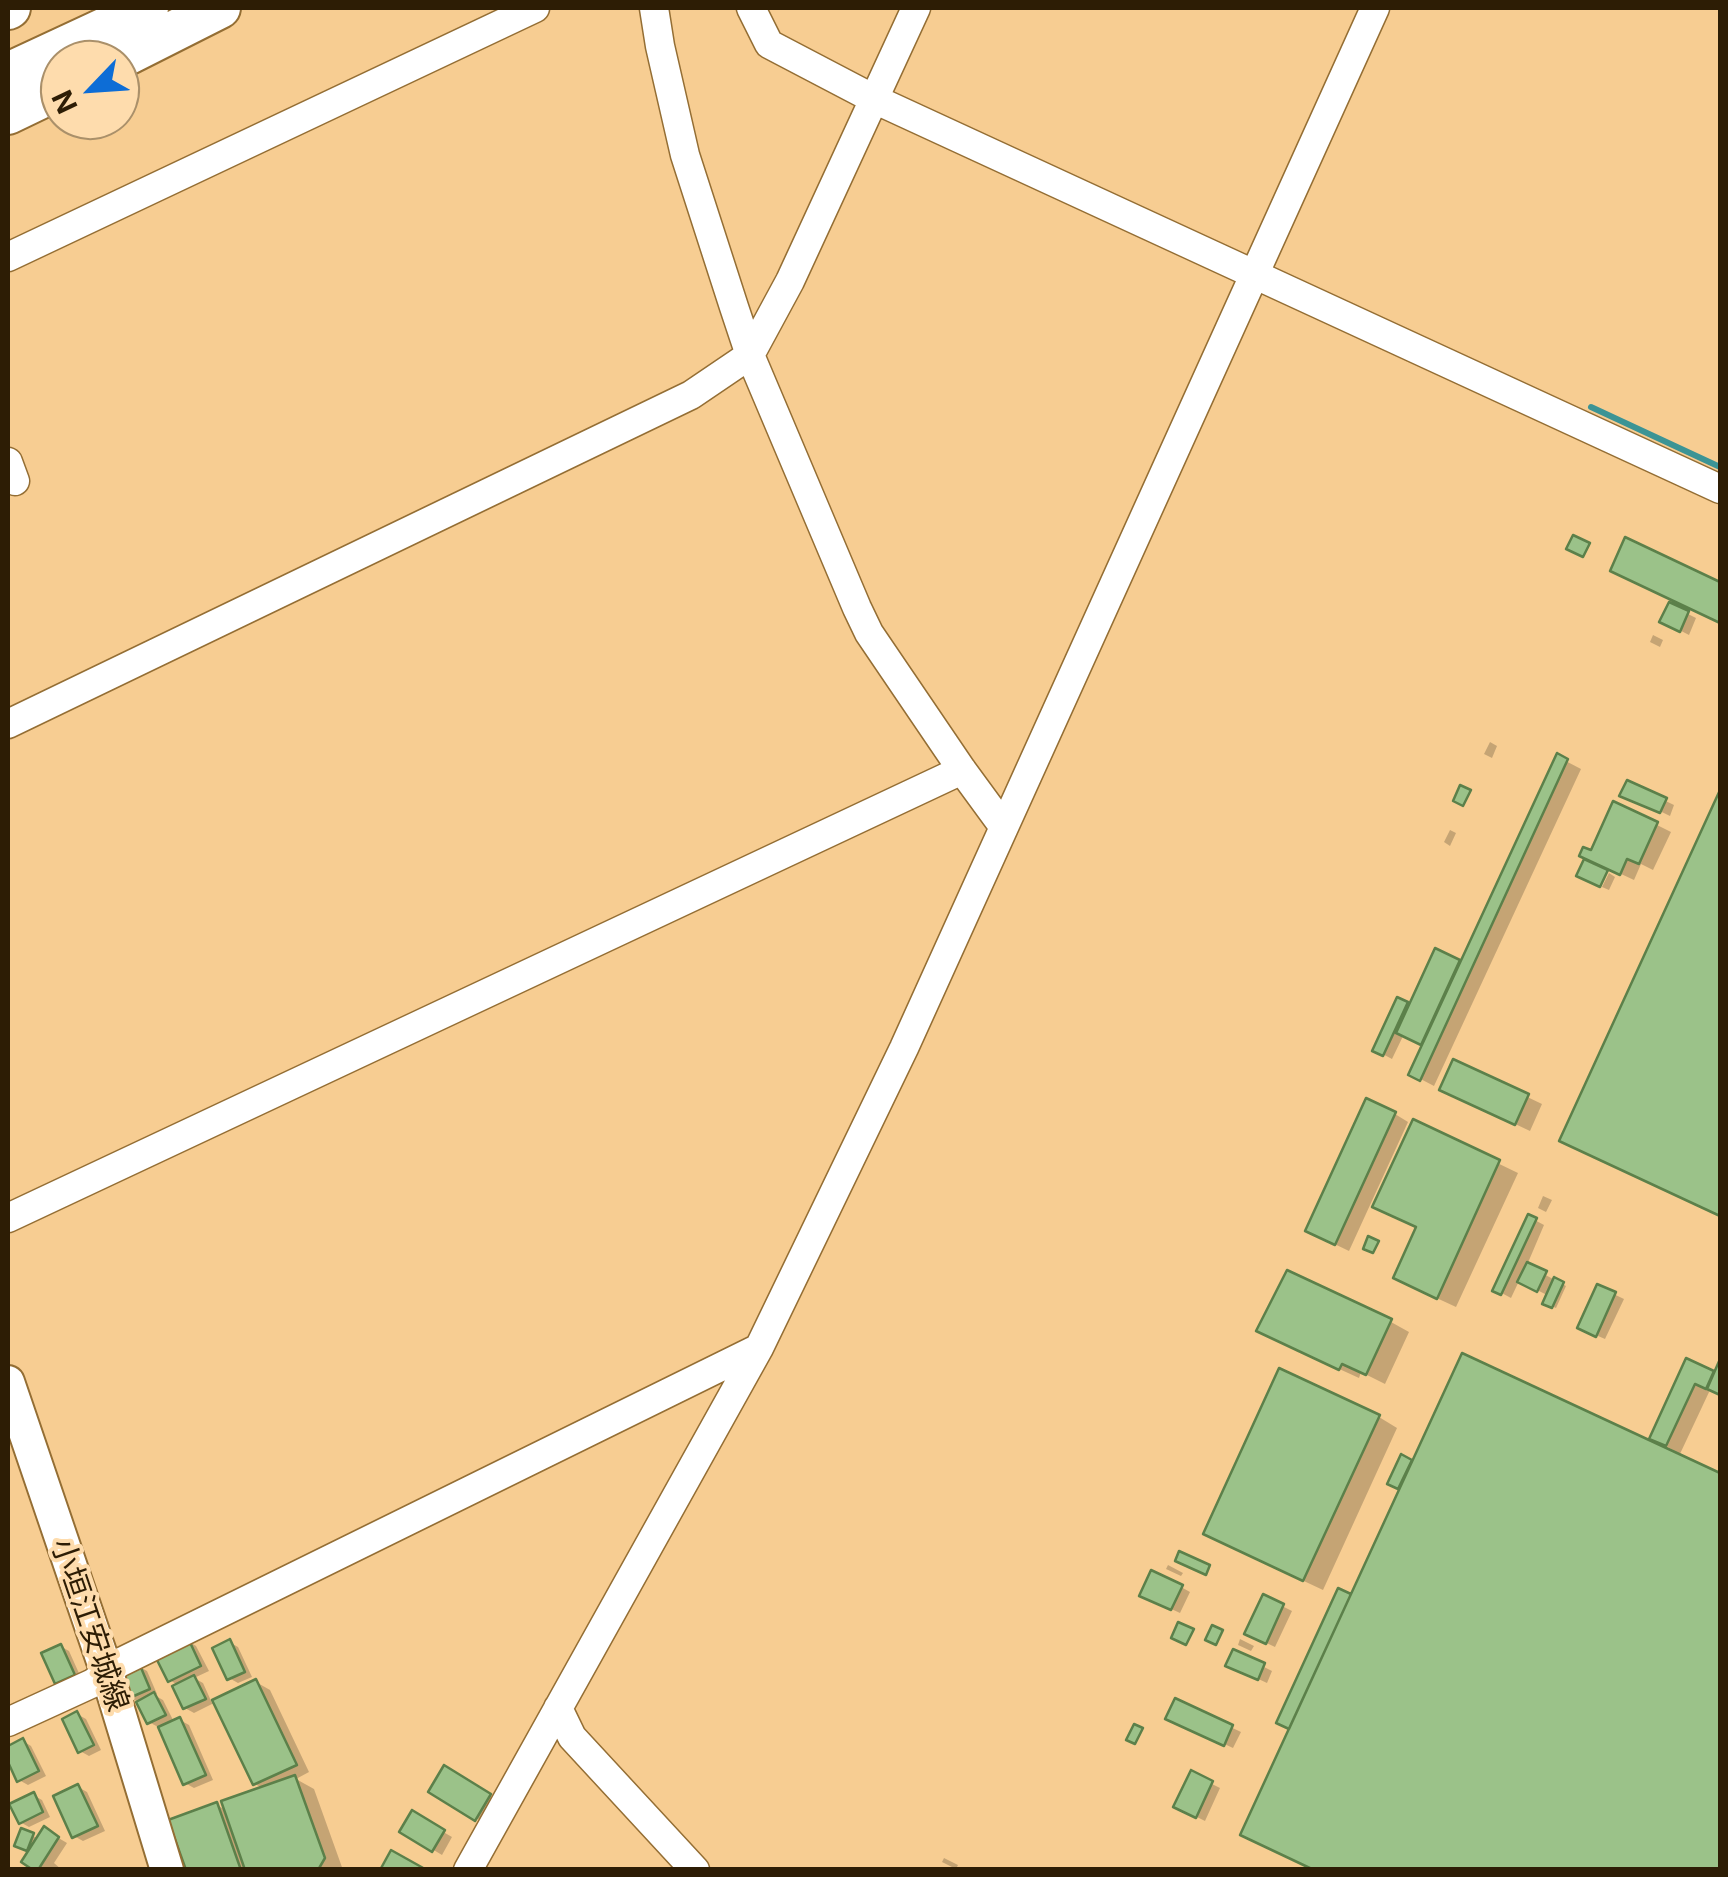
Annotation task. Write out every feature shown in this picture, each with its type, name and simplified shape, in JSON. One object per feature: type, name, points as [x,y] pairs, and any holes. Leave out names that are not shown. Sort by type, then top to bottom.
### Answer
[{"type":"highway","points":[[8,42],[84,8]]},
{"type":"highway","points":[[140,48],[220,8]]},
{"type":"highway","points":[[8,73],[145,9]]},
{"type":"highway","points":[[8,114],[40,99]]},
{"type":"main road","name":"小垣江安城線","points":[[8,1382],[107,1673],[167,1870]]},
{"type":"street","points":[[8,257],[535,8]]},
{"type":"street","points":[[654,8],[685,155],[750,355],[856,608],[1003,826]]},
{"type":"street","points":[[751,8],[769,44],[874,100],[1720,489]]},
{"type":"street","points":[[8,724],[690,396],[750,355],[790,282],[916,8]]},
{"type":"street","points":[[468,1870],[760,1348],[904,1048],[1376,8]]},
{"type":"street","points":[[8,1218],[962,770]]},
{"type":"street","points":[[8,1722],[760,1348]]},
{"type":"street","points":[[558,1708],[572,1737],[695,1870]]},
{"type":"building","points":[[1573,535],[1590,543],[1583,557],[1566,549]]},
{"type":"building","points":[[1625,537],[1720,582],[1720,623],[1610,571]]},
{"type":"building","points":[[1669,602],[1689,611],[1680,632],[1659,622]]},
{"type":"building","points":[[1557,753],[1568,759],[1420,1081],[1408,1075]]},
{"type":"building","points":[[1627,780],[1667,798],[1660,813],[1619,796]]},
{"type":"building","points":[[1460,785],[1471,790],[1463,806],[1453,801]]},
{"type":"building","points":[[1720,790],[1720,1216],[1559,1141]]},
{"type":"building","points":[[1613,801],[1658,822],[1639,864],[1627,859],[1620,875],[1579,856],[1583,847],[1591,850]]},
{"type":"building","points":[[1584,859],[1608,870],[1600,887],[1576,876]]},
{"type":"building","points":[[1435,948],[1460,960],[1421,1045],[1396,1033]]},
{"type":"building","points":[[1397,997],[1408,1002],[1383,1056],[1372,1051]]},
{"type":"building","points":[[1453,1059],[1529,1094],[1515,1125],[1439,1090]]},
{"type":"building","points":[[1366,1098],[1396,1112],[1335,1245],[1305,1231]]},
{"type":"building","points":[[1413,1119],[1500,1160],[1437,1299],[1393,1278],[1416,1227],[1372,1207]]},
{"type":"building","points":[[1528,1214],[1537,1218],[1501,1295],[1492,1291]]},
{"type":"building","points":[[1368,1236],[1379,1241],[1373,1253],[1363,1249]]},
{"type":"building","points":[[1527,1262],[1547,1271],[1537,1292],[1517,1282]]},
{"type":"building","points":[[1287,1270],[1392,1319],[1366,1375],[1342,1364],[1339,1370],[1256,1331]]},
{"type":"building","points":[[1554,1277],[1564,1282],[1552,1308],[1542,1304]]},
{"type":"building","points":[[1597,1284],[1616,1292],[1596,1337],[1577,1328]]},
{"type":"building","points":[[1462,1353],[1720,1473],[1720,1870],[1314,1870],[1240,1835]]},
{"type":"building","points":[[1686,1358],[1714,1371],[1706,1389],[1695,1384],[1666,1446],[1649,1439]]},
{"type":"building","points":[[1720,1359],[1720,1395],[1707,1389]]},
{"type":"building","points":[[1279,1368],[1380,1415],[1303,1581],[1203,1534]]},
{"type":"building","points":[[1401,1454],[1412,1460],[1398,1489],[1387,1484]]},
{"type":"building","points":[[1179,1551],[1210,1565],[1206,1575],[1175,1561]]},
{"type":"building","points":[[1151,1570],[1183,1585],[1171,1610],[1139,1596]]},
{"type":"building","points":[[1338,1588],[1351,1594],[1289,1729],[1276,1723]]},
{"type":"building","points":[[1263,1594],[1284,1604],[1266,1644],[1244,1634]]},
{"type":"building","points":[[1178,1622],[1194,1629],[1186,1645],[1171,1638]]},
{"type":"building","points":[[1212,1625],[1223,1630],[1216,1645],[1205,1640]]},
{"type":"building","points":[[188,1638],[201,1666],[168,1682],[154,1654]]},
{"type":"building","points":[[230,1639],[245,1672],[227,1680],[212,1648]]},
{"type":"building","points":[[61,1644],[75,1675],[55,1684],[41,1653]]},
{"type":"building","points":[[1233,1649],[1265,1663],[1258,1680],[1225,1666]]},
{"type":"building","points":[[139,1663],[150,1689],[127,1699],[116,1673]]},
{"type":"building","points":[[194,1675],[206,1699],[183,1709],[172,1686]]},
{"type":"building","points":[[256,1679],[297,1765],[253,1785],[212,1700]]},
{"type":"building","points":[[154,1692],[166,1715],[147,1724],[136,1702]]},
{"type":"building","points":[[1175,1698],[1233,1725],[1224,1746],[1165,1719]]},
{"type":"building","points":[[77,1711],[94,1745],[78,1753],[62,1719]]},
{"type":"building","points":[[180,1717],[206,1775],[183,1785],[158,1727]]},
{"type":"building","points":[[1134,1724],[1143,1728],[1135,1744],[1126,1740]]},
{"type":"building","points":[[23,1738],[39,1771],[17,1782],[8,1762],[8,1746]]},
{"type":"building","points":[[444,1765],[491,1794],[475,1821],[428,1792]]},
{"type":"building","points":[[1191,1770],[1213,1781],[1196,1818],[1173,1807]]},
{"type":"building","points":[[295,1775],[325,1858],[318,1870],[245,1870],[221,1801]]},
{"type":"building","points":[[78,1784],[98,1826],[72,1838],[53,1796]]},
{"type":"building","points":[[34,1792],[43,1812],[19,1824],[9,1804]]},
{"type":"building","points":[[217,1802],[241,1870],[186,1870],[168,1820]]},
{"type":"building","points":[[412,1810],[445,1830],[432,1852],[399,1832]]},
{"type":"building","points":[[44,1826],[59,1837],[38,1870],[33,1870],[21,1862]]},
{"type":"building","points":[[21,1828],[34,1833],[27,1851],[14,1846]]},
{"type":"building","points":[[391,1850],[425,1869],[425,1870],[380,1870]]},
{"type":"waterway","points":[[1591,407],[1720,467]]}]
